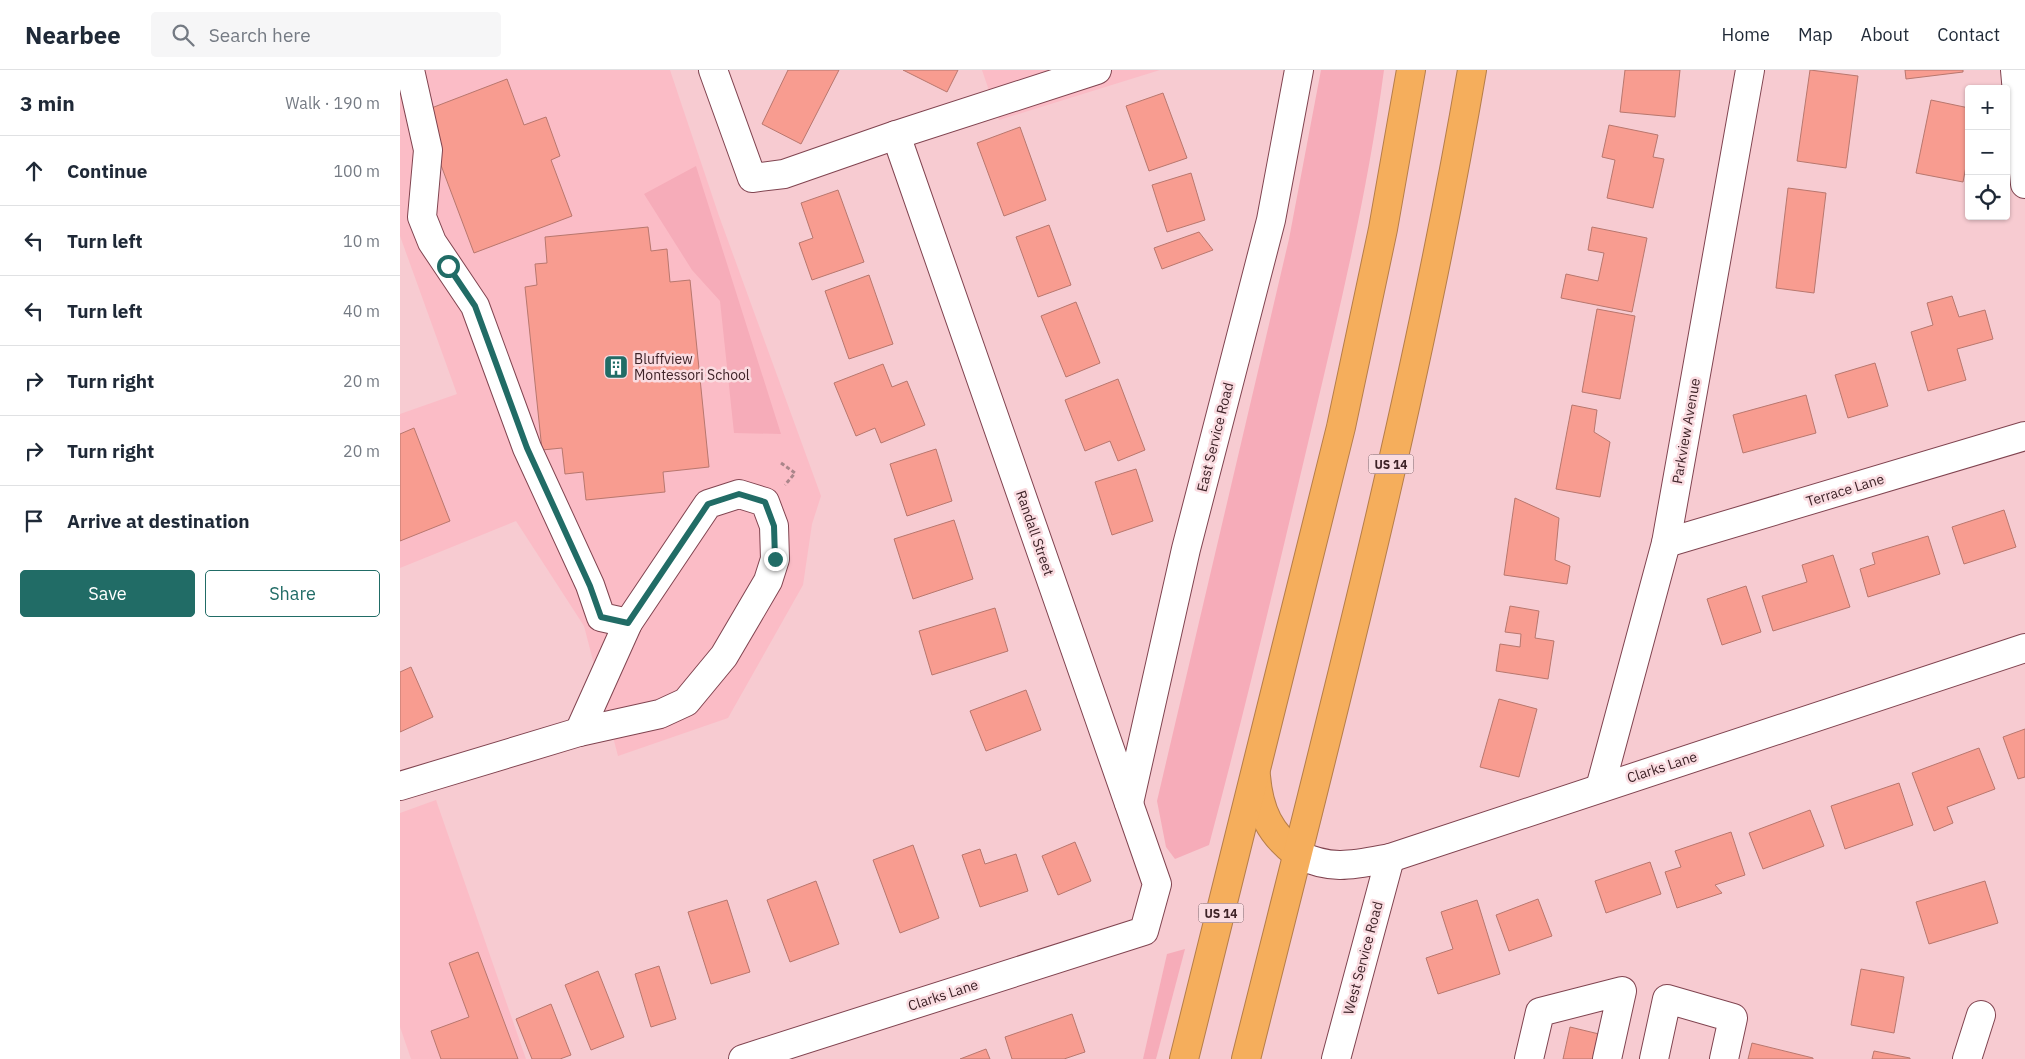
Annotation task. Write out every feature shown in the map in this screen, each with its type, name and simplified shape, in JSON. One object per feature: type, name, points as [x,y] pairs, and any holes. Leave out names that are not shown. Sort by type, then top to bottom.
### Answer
[{"type":"highway","name":"US 14","points":[[1184,1059],[1256,767],[1312,551],[1341,428],[1384,229],[1411,70]]},
{"type":"highway","name":"US 14","points":[[1246,1059],[1376,532],[1450,200],[1472,70]]},
{"type":"highway","points":[[1256,767],[1257,791],[1263,812],[1282,843],[1297,854]]},
{"type":"street","points":[[410,70],[428,150],[422,217],[432,242],[475,306],[527,448],[590,586],[601,617],[628,623]]},
{"type":"street","points":[[713,70],[752,178],[784,174],[896,135],[1097,70]]},
{"type":"street","name":"East Service Road","points":[[1129,802],[1186,549],[1271,220],[1298,70]]},
{"type":"street","name":"Parkview Avenue","points":[[1600,788],[1666,544],[1750,70]]},
{"type":"street","points":[[2015,70],[2025,184]]},
{"type":"street","name":"Randall Street","points":[[896,135],[1157,884],[1144,931]]},
{"type":"street","name":"Terrace Lane","points":[[1666,544],[2025,436]]},
{"type":"street","points":[[400,786],[579,732],[660,714],[686,702],[724,656],[768,581],[775,559],[774,526],[765,502],[739,494],[708,504],[628,623],[579,732]]},
{"type":"street","name":"Clarks Lane","points":[[1297,854],[1324,865],[1340,866],[1390,858],[2025,648]]},
{"type":"street","name":"West Service Road","points":[[1336,1059],[1390,858]]},
{"type":"street","name":"Clarks Lane","points":[[743,1059],[1144,931]]},
{"type":"street","points":[[1529,1059],[1540,1012],[1622,990],[1607,1059]]},
{"type":"street","points":[[1654,1059],[1667,999],[1733,1018],[1724,1059]]},
{"type":"street","points":[[1967,1059],[1981,1014]]},
{"type":"path","points":[[781,463],[795,473],[784,486]]},
{"type":"shaded area","points":[[400,70],[670,70],[719,216],[821,496],[812,524],[803,585],[728,718],[618,756],[584,626],[516,521],[400,568],[400,414],[457,394],[400,236]]},
{"type":"shaded area","points":[[982,70],[1160,70],[999,120]]},
{"type":"shaded area","points":[[1321,70],[1384,70],[1370,160],[1343,293],[1262,636],[1209,845],[1175,859],[1166,847],[1157,801],[1289,239]]},
{"type":"shaded area","points":[[696,166],[781,434],[734,433],[720,301],[692,270],[644,194]]},
{"type":"shaded area","points":[[436,800],[526,1059],[411,1059],[400,1027],[400,813]]},
{"type":"shaded area","points":[[1185,949],[1156,1059],[1143,1059],[1167,954]]},
{"type":"building","points":[[788,70],[839,70],[801,144],[762,124]]},
{"type":"building","points":[[903,70],[958,70],[947,92]]},
{"type":"building","points":[[1625,70],[1680,70],[1675,117],[1620,112]]},
{"type":"building","points":[[1810,70],[1858,76],[1846,168],[1797,161]]},
{"type":"building","points":[[1905,70],[1963,70],[1963,72],[1906,79]]},
{"type":"building","points":[[507,79],[524,125],[546,117],[560,156],[551,160],[572,216],[474,253],[421,112]]},
{"type":"building","points":[[1163,93],[1187,158],[1149,171],[1126,106]]},
{"type":"building","points":[[1931,100],[1965,107],[1965,172],[1963,182],[1916,173]]},
{"type":"building","points":[[1609,125],[1658,135],[1653,157],[1664,159],[1653,208],[1607,198],[1615,160],[1602,157]]},
{"type":"building","points":[[1020,127],[1046,200],[1004,216],[977,143]]},
{"type":"building","points":[[1191,173],[1205,220],[1167,232],[1152,185]]},
{"type":"building","points":[[1788,188],[1826,193],[1814,293],[1776,288]]},
{"type":"building","points":[[838,190],[864,262],[812,280],[799,243],[813,238],[801,203]]},
{"type":"building","points":[[1049,225],[1071,285],[1038,297],[1016,237]]},
{"type":"building","name":"Bluffview Montessori School","points":[[648,227],[651,251],[667,249],[670,282],[690,280],[709,467],[663,472],[665,492],[586,500],[583,472],[565,474],[562,448],[542,450],[525,287],[537,285],[535,264],[547,263],[545,237]]},
{"type":"building","points":[[1592,227],[1647,238],[1632,312],[1561,298],[1566,274],[1598,281],[1604,253],[1588,250]]},
{"type":"building","points":[[1199,232],[1213,250],[1162,269],[1154,248]]},
{"type":"building","points":[[869,275],[893,344],[849,359],[825,291]]},
{"type":"building","points":[[1952,296],[1959,317],[1985,310],[1993,339],[1957,349],[1966,380],[1928,391],[1911,332],[1933,325],[1927,303]]},
{"type":"building","points":[[1076,302],[1100,363],[1066,377],[1041,316]]},
{"type":"building","points":[[1597,309],[1635,316],[1620,399],[1582,392]]},
{"type":"building","points":[[1875,363],[1888,406],[1848,418],[1835,375]]},
{"type":"building","points":[[883,364],[892,387],[907,381],[925,425],[881,443],[875,428],[856,436],[834,383]]},
{"type":"building","points":[[1118,379],[1145,450],[1118,461],[1110,441],[1085,451],[1065,400]]},
{"type":"building","points":[[1806,395],[1816,433],[1743,453],[1733,415]]},
{"type":"building","points":[[1572,405],[1597,410],[1594,432],[1610,442],[1600,497],[1556,489]]},
{"type":"building","points":[[414,428],[450,521],[400,541],[400,434]]},
{"type":"building","points":[[936,449],[952,501],[907,516],[890,464]]},
{"type":"building","points":[[1136,469],[1153,521],[1112,535],[1095,482]]},
{"type":"building","points":[[1515,498],[1559,518],[1555,560],[1570,566],[1567,584],[1504,575]]},
{"type":"building","points":[[2004,510],[2016,547],[1964,564],[1952,527]]},
{"type":"building","points":[[954,520],[973,579],[913,599],[894,539]]},
{"type":"building","points":[[1928,536],[1940,574],[1868,597],[1860,569],[1875,564],[1872,553]]},
{"type":"building","points":[[1833,555],[1850,607],[1773,631],[1762,596],[1807,582],[1802,565]]},
{"type":"building","points":[[1746,586],[1761,632],[1722,645],[1707,599]]},
{"type":"building","points":[[1510,606],[1539,611],[1535,638],[1554,641],[1548,679],[1496,671],[1500,644],[1520,647],[1521,634],[1505,632]]},
{"type":"building","points":[[995,608],[1008,651],[932,675],[919,631]]},
{"type":"building","points":[[411,667],[433,717],[400,732],[400,672]]},
{"type":"building","points":[[1026,690],[1041,730],[986,751],[970,711]]},
{"type":"building","points":[[1499,699],[1537,709],[1519,777],[1480,767]]},
{"type":"building","points":[[2025,729],[2025,777],[2018,779],[2003,737]]},
{"type":"building","points":[[1979,748],[1995,789],[1947,807],[1953,823],[1934,831],[1912,773]]},
{"type":"building","points":[[1899,783],[1913,825],[1845,849],[1831,806]]},
{"type":"building","points":[[1810,810],[1824,846],[1763,869],[1749,833]]},
{"type":"building","points":[[1731,832],[1745,875],[1715,885],[1722,893],[1677,908],[1665,872],[1681,867],[1675,851]]},
{"type":"building","points":[[1075,842],[1091,881],[1058,895],[1042,856]]},
{"type":"building","points":[[913,845],[939,918],[900,933],[873,860]]},
{"type":"building","points":[[980,849],[985,864],[1016,854],[1028,891],[980,907],[962,855]]},
{"type":"building","points":[[1650,862],[1661,894],[1606,913],[1595,881]]},
{"type":"building","points":[[816,881],[839,944],[790,962],[767,900]]},
{"type":"building","points":[[1985,881],[1998,923],[1929,944],[1916,902]]},
{"type":"building","points":[[1538,899],[1552,936],[1509,951],[1496,915]]},
{"type":"building","points":[[727,900],[750,972],[711,984],[688,912]]},
{"type":"building","points":[[1477,900],[1500,974],[1438,994],[1426,958],[1453,949],[1441,912]]},
{"type":"building","points":[[478,952],[518,1059],[441,1059],[431,1031],[469,1017],[449,963]]},
{"type":"building","points":[[659,966],[676,1019],[651,1027],[635,974]]},
{"type":"building","points":[[1861,969],[1904,977],[1894,1033],[1851,1025]]},
{"type":"building","points":[[598,971],[624,1037],[591,1050],[565,985]]},
{"type":"building","points":[[551,1004],[571,1055],[560,1059],[532,1059],[516,1019]]},
{"type":"building","points":[[1072,1014],[1085,1052],[1064,1059],[1012,1059],[1005,1037]]},
{"type":"building","points":[[1570,1027],[1599,1034],[1593,1059],[1563,1059]]},
{"type":"building","points":[[1752,1043],[1813,1058],[1813,1059],[1748,1059]]},
{"type":"building","points":[[986,1049],[990,1059],[960,1059]]},
{"type":"building","points":[[1874,1051],[1910,1058],[1910,1059],[1872,1059]]},
{"type":"place","name":"Bluffview Montessori School","points":[[616,367]]},
{"type":"route","points":[[448,266],[475,306],[527,448],[590,586],[601,617],[628,623],[708,504],[739,494],[765,502],[774,526],[775,559]]}]
